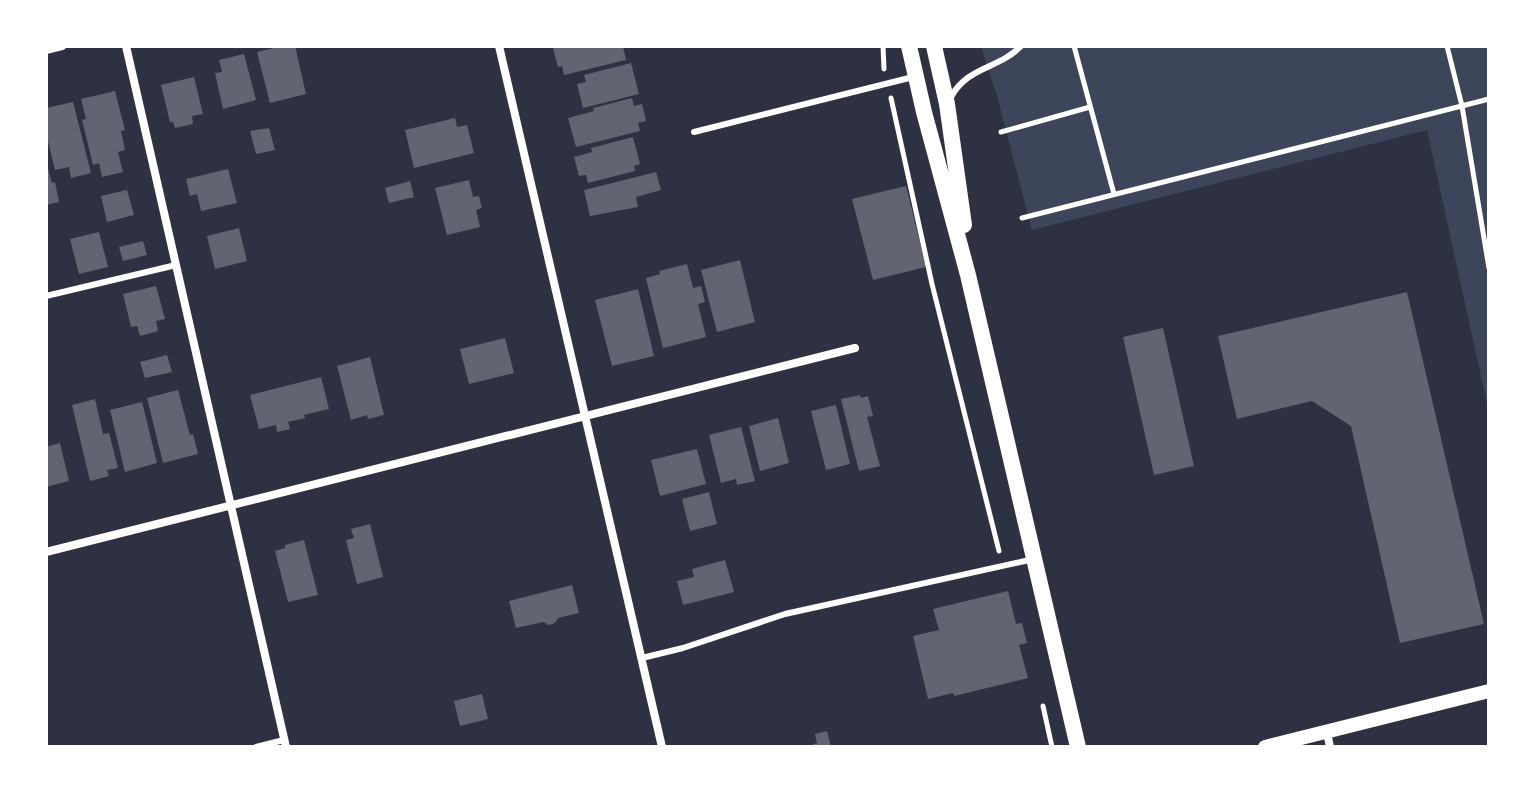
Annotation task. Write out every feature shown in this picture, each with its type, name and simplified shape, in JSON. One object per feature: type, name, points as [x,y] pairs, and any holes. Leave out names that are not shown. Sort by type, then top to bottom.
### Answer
[{"type":"main road","points":[[909,46],[968,275],[1078,747]]},
{"type":"main road","points":[[934,46],[947,104],[967,242],[968,275]]},
{"type":"street","points":[[46,50],[62,46]]},
{"type":"street","points":[[126,46],[285,743]]},
{"type":"street","points":[[499,46],[662,747]]},
{"type":"street","points":[[46,552],[855,348]]},
{"type":"street","points":[[1265,747],[1328,740],[1489,691]]},
{"type":"lane","points":[[947,104],[967,76],[1013,54],[1021,46]]},
{"type":"lane","points":[[694,132],[917,76]]},
{"type":"lane","points":[[46,296],[176,265]]},
{"type":"lane","points":[[642,658],[683,648],[785,614],[1034,559]]},
{"type":"lane","points":[[256,747],[285,743]]},
{"type":"path","points":[[883,46],[887,83],[944,330],[1001,557],[1007,564]]},
{"type":"path","points":[[1074,46],[1114,194]]},
{"type":"path","points":[[1447,46],[1462,106],[1489,268]]},
{"type":"path","points":[[1022,218],[1489,99]]},
{"type":"path","points":[[1001,132],[1090,107]]},
{"type":"path","points":[[1043,704],[1052,747]]},
{"type":"shaded area","points":[[981,46],[1489,46],[1489,413],[1427,130],[1032,230]]},
{"type":"building","points":[[295,46],[306,94],[270,103],[257,52]]},
{"type":"building","points":[[623,47],[626,60],[564,75],[562,66],[558,67],[553,48]]},
{"type":"building","points":[[244,54],[256,100],[223,109],[215,73],[222,72],[219,60]]},
{"type":"building","points":[[631,63],[639,94],[583,108],[577,84],[586,82],[584,75]]},
{"type":"building","points":[[194,77],[203,114],[192,116],[193,124],[175,128],[170,122],[161,85]]},
{"type":"building","points":[[115,91],[125,130],[121,131],[125,150],[118,152],[123,172],[102,177],[99,163],[93,165],[82,120],[86,119],[81,99]]},
{"type":"building","points":[[632,98],[634,106],[642,104],[646,121],[638,123],[640,131],[576,147],[568,118]]},
{"type":"building","points":[[73,102],[91,173],[71,178],[69,167],[55,170],[46,133],[46,108]]},
{"type":"building","points":[[455,118],[457,127],[467,125],[474,153],[414,168],[405,130]]},
{"type":"building","points":[[269,128],[275,150],[256,154],[250,131]]},
{"type":"building","points":[[633,137],[640,164],[634,166],[635,171],[588,183],[586,175],[579,176],[574,157],[592,152],[591,148]]},
{"type":"building","points":[[46,161],[59,202],[46,205]]},
{"type":"building","points":[[228,169],[237,203],[201,211],[197,194],[190,196],[186,179]]},
{"type":"building","points":[[656,172],[661,190],[636,197],[638,207],[590,216],[584,190]]},
{"type":"building","points":[[469,180],[473,197],[479,196],[482,208],[476,210],[480,227],[447,235],[435,188]]},
{"type":"building","points":[[410,181],[414,197],[389,203],[385,188]]},
{"type":"building","points":[[906,186],[926,267],[873,280],[852,199]]},
{"type":"building","points":[[127,190],[134,215],[107,222],[101,196]]},
{"type":"building","points":[[239,228],[247,261],[215,269],[207,236]]},
{"type":"building","points":[[99,232],[108,267],[79,274],[70,239]]},
{"type":"building","points":[[143,241],[147,255],[123,261],[119,247]]},
{"type":"building","points":[[740,260],[755,322],[717,332],[701,270]]},
{"type":"building","points":[[687,264],[693,288],[701,286],[705,302],[698,304],[706,337],[663,348],[646,278],[660,274],[659,271]]},
{"type":"building","points":[[156,286],[165,319],[156,321],[158,331],[140,336],[137,326],[131,327],[123,294]]},
{"type":"building","points":[[638,289],[654,356],[612,366],[595,300]]},
{"type":"building","points":[[1407,292],[1484,624],[1400,643],[1351,426],[1312,401],[1237,419],[1218,336]]},
{"type":"building","points":[[1163,328],[1194,466],[1154,475],[1123,337]]},
{"type":"building","points":[[505,338],[514,373],[469,384],[460,349]]},
{"type":"building","points":[[167,355],[172,372],[145,378],[140,362]]},
{"type":"building","points":[[370,357],[384,415],[368,419],[367,415],[351,420],[337,366]]},
{"type":"building","points":[[321,377],[329,409],[288,422],[290,429],[277,432],[276,425],[259,429],[250,395]]},
{"type":"building","points":[[178,390],[198,454],[163,463],[147,398]]},
{"type":"building","points":[[860,395],[861,398],[868,396],[873,416],[867,417],[880,466],[859,471],[841,399]]},
{"type":"building","points":[[95,399],[103,434],[109,433],[118,468],[107,470],[109,476],[90,481],[72,405]]},
{"type":"building","points":[[142,402],[157,463],[125,472],[110,410]]},
{"type":"building","points":[[836,405],[850,464],[826,470],[811,411]]},
{"type":"building","points":[[778,418],[789,463],[760,471],[749,426]]},
{"type":"building","points":[[741,427],[755,481],[737,485],[736,479],[721,483],[709,435]]},
{"type":"building","points":[[60,443],[69,481],[46,487],[46,447]]},
{"type":"building","points":[[697,449],[706,484],[660,496],[651,460]]},
{"type":"building","points":[[709,492],[717,524],[690,531],[682,499]]},
{"type":"building","points":[[370,524],[383,577],[357,584],[346,540],[354,538],[351,529]]},
{"type":"building","points":[[304,540],[318,595],[288,602],[275,551]]},
{"type":"building","points":[[725,560],[734,592],[683,605],[677,581],[694,577],[692,569]]},
{"type":"building","points":[[572,585],[579,613],[558,618],[549,625],[543,622],[516,628],[509,601]]},
{"type":"building","points":[[1008,591],[1016,624],[1022,623],[1027,643],[1019,645],[1028,678],[954,696],[953,693],[928,699],[913,636],[939,630],[933,609]]},
{"type":"building","points":[[482,694],[488,719],[460,726],[454,701]]},
{"type":"building","points":[[827,731],[831,747],[807,747],[817,743],[815,734]]}]
